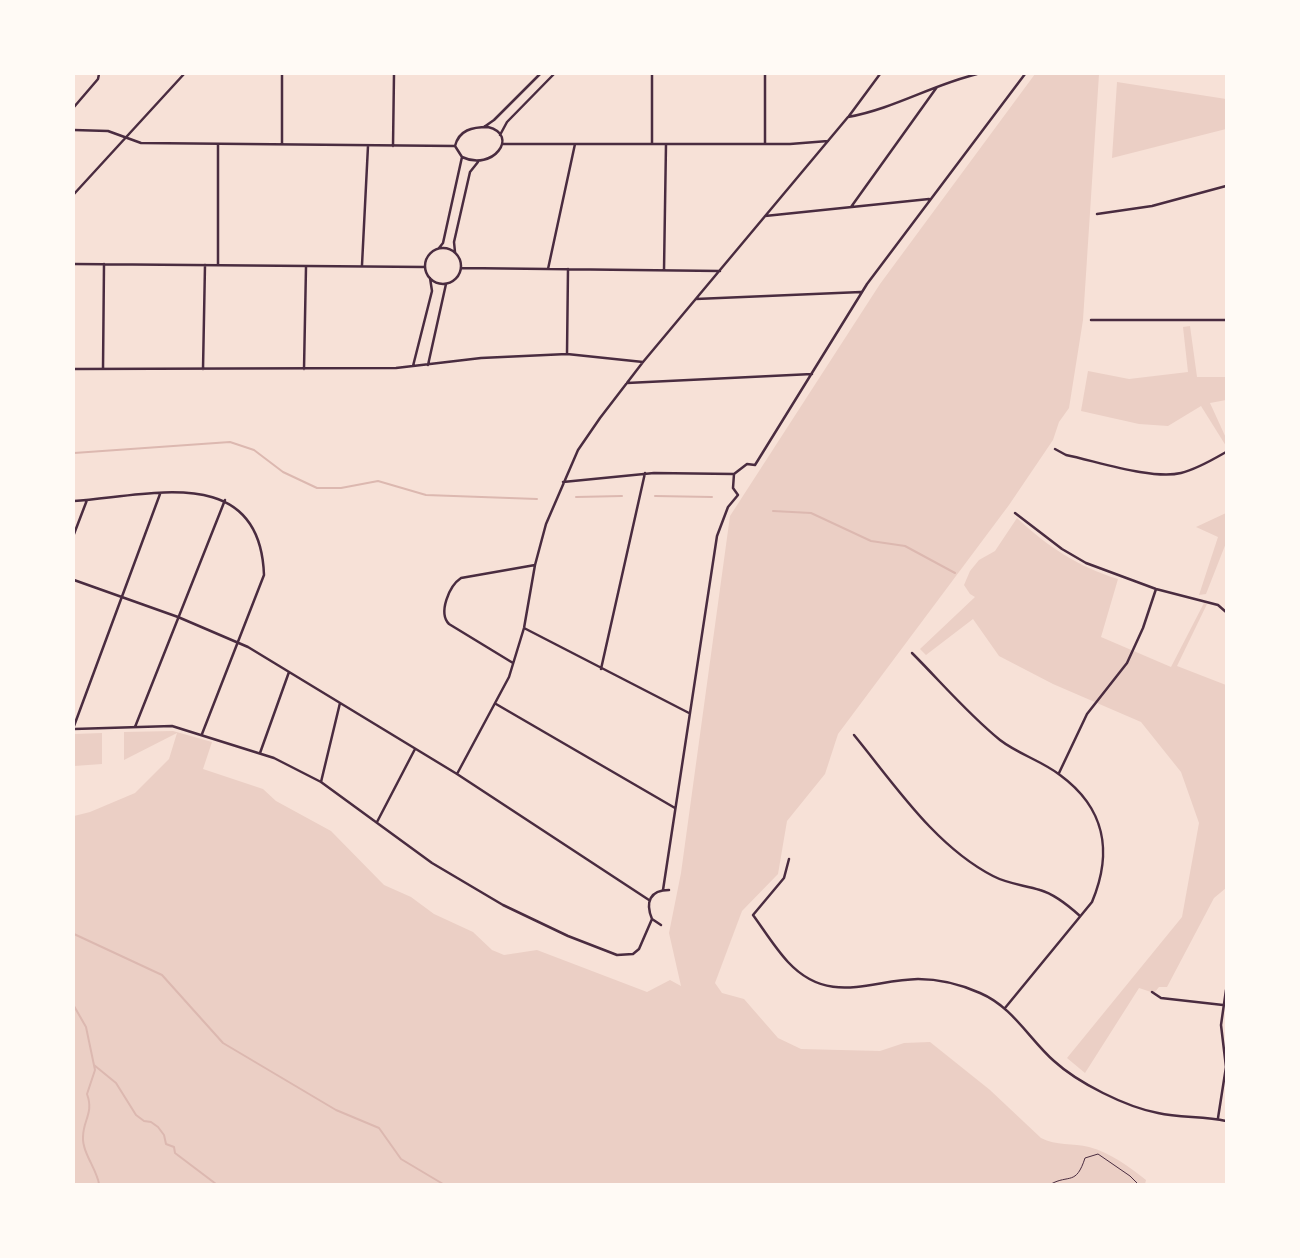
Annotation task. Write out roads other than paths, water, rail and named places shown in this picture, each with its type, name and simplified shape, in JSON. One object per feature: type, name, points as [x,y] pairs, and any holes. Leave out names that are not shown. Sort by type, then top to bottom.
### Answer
[{"type":"street","points":[[74,107],[98,79],[99,74]]},
{"type":"street","points":[[74,194],[184,74]]},
{"type":"street","points":[[282,74],[282,145]]},
{"type":"street","points":[[393,146],[394,74]]},
{"type":"street","points":[[455,146],[464,131],[491,123],[540,74]]},
{"type":"street","points":[[500,135],[507,122],[554,74]]},
{"type":"street","points":[[652,74],[652,144]]},
{"type":"street","points":[[765,74],[765,144]]},
{"type":"street","points":[[457,774],[514,663],[546,524],[578,450],[643,362],[848,117],[880,74]]},
{"type":"street","points":[[848,117],[893,106],[939,84],[977,74]]},
{"type":"street","points":[[663,890],[717,536],[728,507],[737,495],[732,481],[734,474],[747,464],[755,465],[863,292],[1025,74],[1030,77]]},
{"type":"street","points":[[851,207],[939,84]]},
{"type":"street","points":[[430,278],[446,283],[458,275],[461,268],[454,242],[470,172],[478,162],[494,156],[502,144],[495,129],[483,127]]},
{"type":"street","points":[[74,130],[108,131],[141,143],[455,146]]},
{"type":"street","points":[[502,144],[765,144],[828,141]]},
{"type":"street","points":[[218,144],[218,265]]},
{"type":"street","points":[[548,269],[575,144]]},
{"type":"street","points":[[664,271],[666,144]]},
{"type":"street","points":[[362,266],[368,146]]},
{"type":"street","points":[[455,146],[462,157],[478,162]]},
{"type":"street","points":[[413,367],[432,291],[425,267],[428,257],[443,243],[462,157]]},
{"type":"street","points":[[1097,215],[1152,206],[1227,186]]},
{"type":"street","points":[[765,216],[929,200]]},
{"type":"street","points":[[439,248],[455,252]]},
{"type":"street","points":[[74,264],[425,267]]},
{"type":"street","points":[[103,369],[104,264]]},
{"type":"street","points":[[203,369],[205,265]]},
{"type":"street","points":[[304,369],[306,266]]},
{"type":"street","points":[[461,268],[720,271]]},
{"type":"street","points":[[567,354],[568,269]]},
{"type":"street","points":[[428,365],[446,283]]},
{"type":"street","points":[[696,299],[863,292]]},
{"type":"street","points":[[1091,320],[1227,320]]},
{"type":"street","points":[[74,369],[413,367],[481,358],[567,354],[643,362]]},
{"type":"street","points":[[627,383],[812,374]]},
{"type":"street","points":[[1055,449],[1066,454],[1162,475],[1201,466],[1227,452]]},
{"type":"street","points":[[563,482],[645,474],[734,474]]},
{"type":"street","points":[[601,669],[645,474]]},
{"type":"street","points":[[74,501],[202,493],[225,500],[236,507],[249,521],[258,537],[264,575],[202,735]]},
{"type":"street","points":[[160,494],[74,727],[172,726],[260,753],[321,782],[432,863],[503,905],[568,936],[617,955],[633,954],[639,949],[652,919]]},
{"type":"street","points":[[74,534],[87,500]]},
{"type":"street","points":[[135,727],[225,500]]},
{"type":"street","points":[[1015,513],[1062,549],[1086,563],[1156,589],[1219,605],[1227,612]]},
{"type":"street","points":[[514,663],[449,624],[443,613],[452,586],[461,578],[535,565]]},
{"type":"street","points":[[74,580],[178,617],[248,647],[457,774],[649,900]]},
{"type":"street","points":[[1059,773],[1087,714],[1127,663],[1143,628],[1156,589]]},
{"type":"street","points":[[524,628],[690,714]]},
{"type":"street","points":[[912,653],[1002,742],[1059,773],[1080,792],[1095,813],[1102,835],[1105,860],[1092,902],[1005,1008]]},
{"type":"street","points":[[260,753],[289,672]]},
{"type":"street","points":[[321,782],[340,703]]},
{"type":"street","points":[[495,704],[675,807]]},
{"type":"street","points":[[854,735],[917,811],[964,858],[994,877],[1016,886],[1040,890],[1080,916]]},
{"type":"street","points":[[377,822],[415,749]]},
{"type":"street","points":[[789,859],[784,878],[753,915],[789,963],[806,976],[830,986],[857,989],[919,979],[942,981],[981,993],[1005,1008],[1055,1062],[1087,1084],[1157,1113],[1227,1121]]},
{"type":"street","points":[[660,925],[652,919],[649,900],[657,892],[669,890]]},
{"type":"street","points":[[1218,1119],[1226,1067],[1221,1025],[1227,990]]},
{"type":"street","points":[[1152,992],[1161,998],[1223,1005]]},
{"type":"waterway","points":[[74,453],[230,442],[254,450],[283,472],[317,488],[341,488],[378,481],[426,495],[537,499]]},
{"type":"waterway","points":[[576,497],[622,496]]},
{"type":"waterway","points":[[655,496],[712,497]]},
{"type":"waterway","points":[[773,511],[811,513],[871,541],[905,546],[955,573]]},
{"type":"waterway","points":[[74,934],[162,975],[223,1043],[336,1110],[379,1128],[401,1159],[443,1184]]},
{"type":"waterway","points":[[74,1006],[86,1027],[95,1070],[87,1094],[89,1111],[83,1131],[83,1143],[99,1184]]},
{"type":"waterway","points":[[94,1065],[116,1083],[136,1115],[158,1127],[166,1144],[174,1147],[175,1153],[216,1184]]}]
